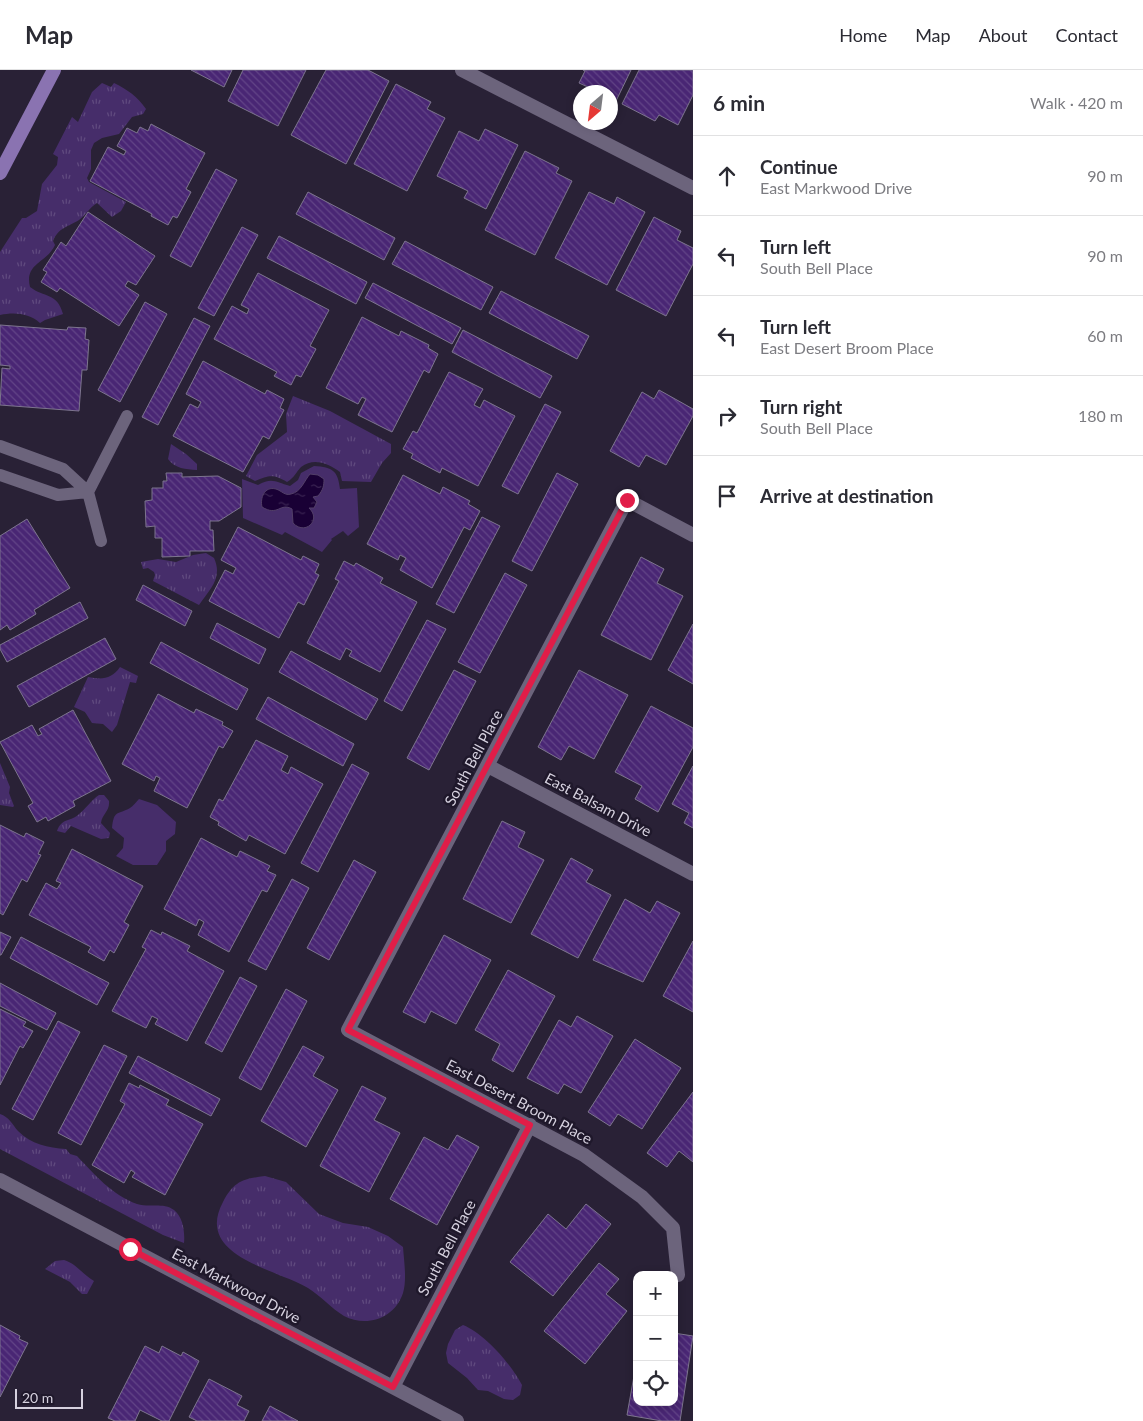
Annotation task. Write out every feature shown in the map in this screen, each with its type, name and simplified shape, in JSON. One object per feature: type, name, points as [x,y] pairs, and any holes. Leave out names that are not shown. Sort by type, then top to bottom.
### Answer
[{"type":"main road","points":[[0,173],[54,70]]},
{"type":"street","points":[[462,70],[693,188]]},
{"type":"street","name":"South Bell Place","points":[[348,1030],[627,500],[693,535]]},
{"type":"street","name":"East Balsam Drive","points":[[488,766],[693,874]]},
{"type":"street","name":"East Desert Broom Place","points":[[348,1030],[530,1125],[591,1160],[642,1197],[672,1228],[677,1271]]},
{"type":"street","name":"South Bell Place","points":[[393,1387],[530,1125]]},
{"type":"street","name":"East Markwood Drive","points":[[0,1180],[457,1421]]},
{"type":"lane","points":[[88,492],[127,416]]},
{"type":"lane","points":[[0,446],[63,469],[88,492],[101,541]]},
{"type":"lane","points":[[0,475],[58,495],[88,492]]},
{"type":"green space","points":[[102,83],[111,87],[114,83],[124,88],[136,97],[146,109],[143,114],[132,117],[119,134],[102,138],[94,143],[91,150],[91,169],[87,178],[89,182],[126,202],[121,211],[112,217],[97,203],[94,205],[79,220],[64,228],[55,236],[53,241],[55,245],[51,251],[30,273],[30,287],[54,299],[63,314],[40,323],[31,317],[21,314],[0,315],[0,252],[22,218],[26,218],[37,211],[42,184],[57,165],[58,157],[53,154],[72,117],[78,122],[92,92]]},
{"type":"green space","points":[[293,396],[330,411],[391,444],[391,453],[382,463],[371,482],[342,481],[340,472],[331,466],[316,462],[311,462],[301,467],[287,482],[271,476],[255,481],[246,476],[257,455],[287,432],[286,414]]},
{"type":"green space","points":[[171,444],[197,464],[197,470],[181,468],[174,465],[168,459]]},
{"type":"green space","points":[[314,466],[326,467],[333,471],[338,478],[340,489],[357,488],[359,527],[348,536],[343,531],[331,539],[322,552],[285,532],[282,535],[243,518],[242,479],[258,485],[271,481],[290,486],[298,480],[301,473]]},
{"type":"green space","points":[[206,553],[214,558],[217,572],[214,583],[199,605],[153,581],[154,572],[148,568],[143,569],[141,562],[158,559],[176,562],[193,555]]},
{"type":"green space","points":[[120,667],[138,676],[136,683],[130,682],[117,725],[112,732],[103,724],[92,723],[85,712],[74,707],[88,677],[106,678],[114,674]]},
{"type":"green space","points":[[0,763],[10,787],[9,793],[13,807],[0,805]]},
{"type":"green space","points":[[99,795],[104,795],[109,801],[101,823],[110,833],[109,838],[101,839],[71,826],[65,833],[57,831],[63,822],[78,815]]},
{"type":"green space","points":[[139,799],[157,805],[176,822],[175,834],[166,841],[166,851],[157,865],[133,865],[116,856],[123,848],[124,838],[112,828],[115,815],[131,807]]},
{"type":"green space","points":[[0,1114],[8,1119],[28,1139],[53,1148],[66,1149],[70,1154],[77,1156],[104,1183],[128,1200],[142,1205],[165,1206],[174,1210],[180,1217],[183,1225],[184,1243],[163,1235],[0,1149]]},
{"type":"green space","points":[[265,1176],[286,1182],[319,1214],[343,1223],[368,1227],[388,1236],[403,1247],[405,1282],[403,1293],[394,1309],[371,1321],[362,1321],[344,1316],[308,1288],[259,1267],[229,1248],[220,1236],[217,1220],[223,1202],[235,1185],[251,1178]]},
{"type":"green space","points":[[64,1260],[73,1264],[94,1281],[87,1294],[82,1294],[70,1282],[45,1269],[55,1261]]},
{"type":"green space","points":[[463,1325],[480,1335],[497,1350],[522,1385],[520,1395],[513,1400],[504,1399],[488,1391],[478,1390],[467,1378],[448,1363],[446,1353],[448,1344],[455,1330]]},
{"type":"water","points":[[310,474],[318,475],[324,479],[321,492],[318,496],[313,497],[317,502],[314,508],[309,508],[314,517],[310,525],[302,528],[293,523],[292,509],[288,507],[272,511],[262,507],[262,497],[268,489],[276,489],[287,494],[294,493],[300,489]]},
{"type":"building","points":[[191,70],[232,70],[224,87]]},
{"type":"building","points":[[243,70],[306,70],[278,126],[228,101]]},
{"type":"building","points":[[326,70],[368,70],[389,81],[346,164],[291,135]]},
{"type":"building","points":[[583,70],[631,70],[618,97],[618,85],[583,85],[579,83],[585,71]]},
{"type":"building","points":[[639,70],[693,70],[693,95],[678,125],[659,115],[655,121],[622,104]]},
{"type":"building","points":[[396,84],[431,102],[427,109],[445,118],[407,191],[354,164]]},
{"type":"building","points":[[151,124],[205,153],[186,189],[191,192],[177,218],[173,216],[168,225],[151,216],[152,214],[90,181],[108,147],[124,155],[126,151],[117,146],[127,128],[137,133],[140,127],[148,131]]},
{"type":"building","points":[[485,129],[518,145],[486,209],[464,198],[468,191],[437,176],[459,131],[479,141]]},
{"type":"building","points":[[525,151],[559,168],[556,173],[572,181],[535,255],[485,230]]},
{"type":"building","points":[[216,169],[237,180],[191,267],[170,256]]},
{"type":"building","points":[[308,192],[395,238],[384,260],[296,214]]},
{"type":"building","points":[[589,192],[614,204],[617,197],[645,212],[607,285],[555,258]]},
{"type":"building","points":[[88,212],[155,256],[136,285],[128,281],[125,286],[139,295],[119,326],[60,288],[57,292],[41,282],[47,272],[43,270],[61,242],[66,246]]},
{"type":"building","points":[[654,217],[681,231],[677,240],[693,248],[693,264],[666,316],[616,290]]},
{"type":"building","points":[[242,227],[258,235],[214,316],[198,308]]},
{"type":"building","points":[[279,236],[367,282],[356,304],[267,258]]},
{"type":"building","points":[[405,241],[493,287],[481,310],[392,264]]},
{"type":"building","points":[[258,273],[329,310],[310,346],[316,349],[301,377],[296,375],[291,385],[274,376],[277,372],[214,339],[232,306],[247,314],[249,309],[241,305]]},
{"type":"building","points":[[373,283],[461,328],[452,344],[365,298]]},
{"type":"building","points":[[501,291],[589,336],[577,359],[489,313]]},
{"type":"building","points":[[145,302],[167,314],[120,402],[98,390]]},
{"type":"building","points":[[362,317],[399,336],[401,331],[429,345],[428,348],[438,354],[429,373],[424,370],[392,432],[358,415],[366,399],[362,397],[358,404],[326,388]]},
{"type":"building","points":[[194,318],[210,326],[158,425],[142,417]]},
{"type":"building","points":[[0,325],[67,330],[68,327],[86,328],[85,339],[89,340],[87,370],[82,370],[79,411],[0,405],[2,368],[10,369],[10,366],[0,365]]},
{"type":"building","points":[[463,330],[552,376],[540,398],[452,352]]},
{"type":"building","points":[[203,361],[265,394],[267,390],[284,399],[280,408],[284,410],[269,439],[263,436],[243,472],[173,436],[190,404],[198,408],[201,402],[186,394]]},
{"type":"building","points":[[449,372],[483,389],[474,405],[480,408],[484,400],[515,416],[478,486],[442,468],[440,473],[411,458],[413,454],[403,449],[413,431],[417,433]]},
{"type":"building","points":[[659,390],[693,409],[693,416],[666,465],[646,455],[639,467],[610,451],[642,392],[654,399]]},
{"type":"building","points":[[545,404],[561,412],[518,494],[502,486]]},
{"type":"building","points":[[166,473],[182,473],[182,477],[218,476],[241,488],[241,507],[219,521],[210,521],[210,530],[213,530],[214,551],[190,551],[190,556],[162,557],[162,538],[155,538],[155,526],[146,527],[145,501],[152,500],[152,488],[163,488],[163,481],[167,481]]},
{"type":"building","points":[[557,473],[578,484],[532,571],[512,561]]},
{"type":"building","points":[[403,475],[440,494],[443,487],[470,501],[468,504],[480,511],[470,530],[464,527],[432,588],[400,570],[406,558],[400,555],[398,560],[367,544]]},
{"type":"building","points":[[482,517],[500,526],[454,613],[436,604]]},
{"type":"building","points":[[27,519],[70,588],[34,610],[36,614],[10,630],[7,625],[0,630],[0,536]]},
{"type":"building","points":[[238,527],[301,560],[303,556],[319,564],[315,573],[319,575],[304,605],[298,602],[279,638],[209,601],[225,570],[233,574],[236,568],[221,560]]},
{"type":"building","points":[[641,557],[664,569],[657,583],[683,596],[651,660],[601,635]]},
{"type":"building","points":[[344,561],[354,566],[356,563],[383,578],[380,583],[417,602],[380,672],[349,656],[352,651],[346,648],[340,660],[307,643],[339,581],[335,579]]},
{"type":"building","points":[[505,573],[527,585],[480,673],[458,662]]},
{"type":"building","points":[[143,585],[192,611],[185,626],[136,600]]},
{"type":"building","points":[[80,602],[88,618],[7,662],[0,649],[0,645]]},
{"type":"building","points":[[427,620],[446,629],[402,711],[384,701]]},
{"type":"building","points":[[217,623],[266,649],[259,664],[210,638]]},
{"type":"building","points":[[693,624],[693,684],[668,670]]},
{"type":"building","points":[[105,638],[116,659],[29,707],[17,686]]},
{"type":"building","points":[[161,642],[248,689],[237,710],[150,663]]},
{"type":"building","points":[[291,651],[378,699],[366,720],[279,672]]},
{"type":"building","points":[[454,670],[476,681],[429,770],[407,758]]},
{"type":"building","points":[[579,670],[628,695],[594,759],[569,746],[561,760],[538,747]]},
{"type":"building","points":[[158,694],[194,713],[196,709],[223,722],[222,725],[233,731],[223,748],[219,746],[187,808],[154,791],[160,778],[156,776],[154,781],[122,764]]},
{"type":"building","points":[[268,697],[354,744],[343,766],[256,719]]},
{"type":"building","points":[[651,706],[693,728],[693,747],[658,812],[635,799],[642,786],[615,772]]},
{"type":"building","points":[[73,710],[111,781],[73,801],[75,806],[48,821],[46,817],[37,822],[28,806],[33,803],[0,742],[32,725],[38,736],[42,734],[39,729]]},
{"type":"building","points":[[256,740],[288,756],[281,770],[288,774],[291,767],[323,784],[285,854],[249,835],[246,841],[218,825],[219,822],[210,817],[219,799],[223,801]]},
{"type":"building","points":[[352,764],[369,773],[318,872],[301,863]]},
{"type":"building","points":[[693,766],[693,828],[684,823],[689,813],[672,804]]},
{"type":"building","points":[[502,821],[525,832],[518,847],[544,860],[511,923],[463,899]]},
{"type":"building","points":[[0,825],[24,837],[26,833],[44,842],[38,854],[41,855],[27,882],[22,879],[3,915],[0,913]]},
{"type":"building","points":[[201,838],[237,857],[240,851],[270,866],[267,871],[276,875],[267,892],[262,890],[229,952],[198,935],[204,922],[199,919],[196,926],[164,909]]},
{"type":"building","points":[[72,849],[143,886],[124,922],[129,925],[114,953],[110,950],[104,961],[88,952],[91,947],[29,915],[46,883],[57,889],[61,883],[56,881]]},
{"type":"building","points":[[571,858],[593,870],[586,882],[611,895],[578,958],[531,934]]},
{"type":"building","points":[[354,860],[376,872],[329,960],[307,948]]},
{"type":"building","points":[[292,879],[309,888],[266,970],[248,961]]},
{"type":"building","points":[[625,899],[650,913],[657,901],[680,913],[643,982],[593,960]]},
{"type":"building","points":[[151,930],[161,935],[162,932],[190,946],[187,951],[224,971],[187,1041],[155,1024],[158,1019],[152,1016],[146,1028],[112,1011],[146,949],[142,947]]},
{"type":"building","points":[[0,932],[11,937],[1,955],[0,955]]},
{"type":"building","points":[[444,935],[491,960],[456,1024],[431,1011],[425,1023],[403,1012]]},
{"type":"building","points":[[21,937],[109,983],[97,1005],[10,958]]},
{"type":"building","points":[[693,941],[693,1012],[663,996]]},
{"type":"building","points":[[508,970],[555,996],[513,1072],[492,1060],[500,1044],[475,1030]]},
{"type":"building","points":[[240,977],[257,986],[222,1052],[205,1043]]},
{"type":"building","points":[[0,983],[56,1013],[47,1030],[0,1006]]},
{"type":"building","points":[[286,989],[307,1001],[261,1090],[239,1078]]},
{"type":"building","points":[[0,1009],[26,1022],[23,1026],[33,1031],[23,1048],[20,1046],[0,1085]]},
{"type":"building","points":[[577,1016],[613,1036],[581,1093],[564,1084],[558,1094],[527,1078],[559,1020],[571,1027]]},
{"type":"building","points":[[58,1021],[80,1032],[33,1120],[12,1109]]},
{"type":"building","points":[[635,1039],[681,1068],[642,1129],[618,1114],[610,1126],[588,1112]]},
{"type":"building","points":[[104,1045],[127,1056],[81,1145],[58,1133]]},
{"type":"building","points":[[303,1046],[324,1057],[313,1076],[338,1090],[306,1147],[261,1121]]},
{"type":"building","points":[[138,1056],[220,1099],[211,1116],[129,1073]]},
{"type":"building","points":[[129,1083],[139,1088],[140,1085],[169,1100],[166,1105],[203,1124],[165,1195],[132,1177],[135,1173],[131,1170],[124,1183],[92,1165],[125,1104],[120,1101]]},
{"type":"building","points":[[362,1086],[386,1098],[374,1120],[400,1133],[369,1192],[320,1166]]},
{"type":"building","points":[[693,1092],[693,1162],[679,1151],[667,1167],[647,1153]]},
{"type":"building","points":[[457,1135],[479,1147],[437,1225],[390,1199],[424,1137],[448,1150]]},
{"type":"building","points":[[586,1204],[611,1224],[553,1296],[510,1262],[548,1214],[566,1229]]},
{"type":"building","points":[[599,1263],[619,1279],[606,1294],[627,1311],[585,1364],[544,1331]]},
{"type":"building","points":[[0,1325],[20,1336],[19,1339],[28,1343],[0,1397]]},
{"type":"building","points":[[678,1334],[693,1336],[680,1421],[662,1421],[627,1415],[633,1381],[633,1406],[678,1406]]},
{"type":"building","points":[[145,1346],[159,1353],[162,1346],[181,1356],[183,1352],[199,1361],[169,1421],[162,1421],[140,1410],[135,1421],[115,1421],[108,1418]]},
{"type":"building","points":[[209,1379],[242,1396],[237,1405],[249,1411],[244,1421],[197,1421],[189,1417]]},
{"type":"building","points":[[270,1406],[298,1421],[262,1421]]},
{"type":"route","points":[[130,1249],[393,1387],[530,1125],[348,1030],[627,500]]}]
